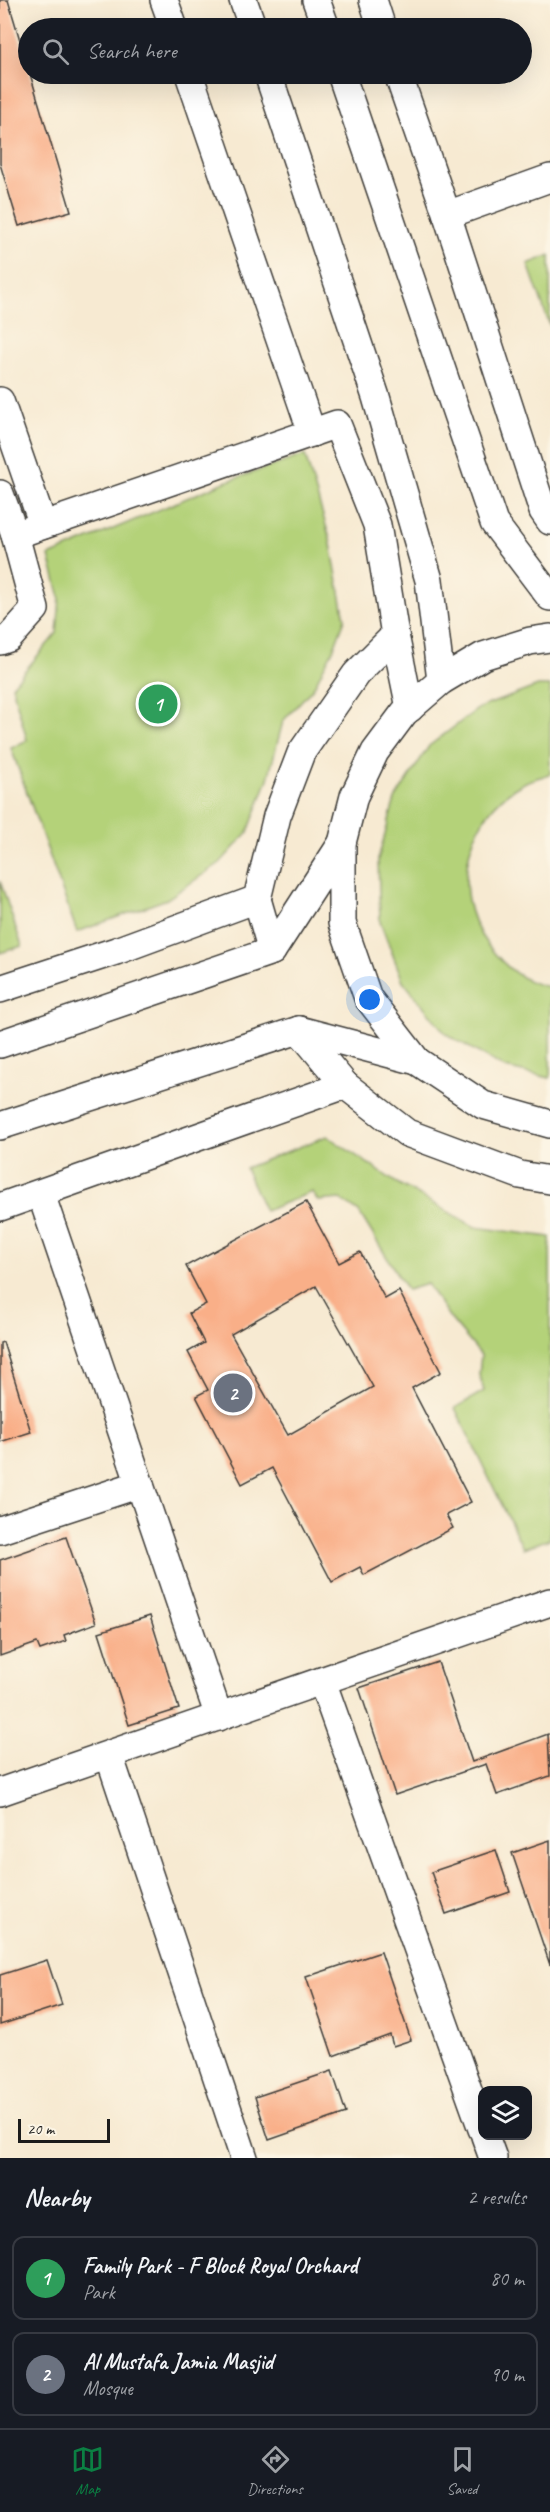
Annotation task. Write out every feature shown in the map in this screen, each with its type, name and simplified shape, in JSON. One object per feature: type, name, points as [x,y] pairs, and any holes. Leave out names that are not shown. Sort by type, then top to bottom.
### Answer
[{"type":"street","points":[[164,0],[170,18]]},
{"type":"street","points":[[243,0],[249,18]]},
{"type":"street","points":[[316,0],[322,18]]},
{"type":"street","points":[[373,0],[379,18]]},
{"type":"street","points":[[192,84],[312,433]]},
{"type":"street","points":[[271,84],[376,397],[429,580],[441,681]]},
{"type":"street","points":[[344,84],[494,523],[550,597]]},
{"type":"street","points":[[401,84],[447,215],[543,511],[550,521]]},
{"type":"street","points":[[447,215],[550,178]]},
{"type":"street","points":[[0,401],[43,525]]},
{"type":"street","points":[[15,535],[337,424],[377,525],[395,635],[410,708]]},
{"type":"street","points":[[0,494],[15,535],[35,609],[9,638],[0,641]]},
{"type":"street","points":[[272,951],[257,899],[277,816],[301,753],[356,674],[395,635]]},
{"type":"street","points":[[550,638],[530,641],[483,656],[441,681],[410,708],[375,752],[354,796],[342,843],[342,923],[368,998],[417,1061],[483,1106],[550,1124]]},
{"type":"street","points":[[0,1044],[272,951],[342,843]]},
{"type":"street","points":[[0,989],[116,951],[257,899]]},
{"type":"street","points":[[0,1126],[299,1030],[417,1061]]},
{"type":"street","points":[[299,1030],[345,1085],[407,1133],[520,1175],[550,1180]]},
{"type":"street","points":[[0,1207],[345,1085]]},
{"type":"street","points":[[41,1194],[219,1717]]},
{"type":"street","points":[[0,1530],[140,1484]]},
{"type":"street","points":[[0,1792],[322,1681],[548,1608]]},
{"type":"street","points":[[322,1681],[478,2115]]},
{"type":"street","points":[[109,1755],[244,2158]]},
{"type":"street","points":[[486,2140],[493,2158]]},
{"type":"green space","points":[[550,255],[550,326],[528,264]]},
{"type":"green space","points":[[305,455],[330,539],[345,619],[334,648],[313,688],[283,721],[268,779],[248,832],[220,863],[167,899],[77,932],[11,748],[27,740],[12,686],[57,633],[60,597],[49,556],[225,482]]},
{"type":"green space","points":[[538,686],[550,686],[550,774],[524,783],[502,798],[486,817],[474,838],[468,862],[466,887],[471,911],[481,934],[496,955],[520,976],[550,987],[550,1078],[505,1068],[446,1034],[403,981],[380,922],[378,859],[395,799],[429,746],[479,708]]},
{"type":"green space","points":[[0,881],[22,946],[0,953]]},
{"type":"green space","points":[[327,1136],[397,1183],[475,1227],[550,1237],[550,1539],[523,1548],[455,1408],[484,1391],[479,1375],[481,1355],[450,1318],[427,1284],[407,1290],[359,1212],[340,1199],[318,1201],[312,1192],[265,1211],[245,1168]]},
{"type":"building","points":[[0,0],[8,0],[18,33],[18,84],[33,84],[71,211],[19,226],[0,164]]},
{"type":"building","points":[[306,1202],[339,1263],[360,1252],[385,1299],[399,1291],[441,1372],[412,1388],[471,1502],[446,1515],[453,1528],[364,1575],[360,1567],[332,1582],[272,1468],[242,1484],[196,1396],[208,1390],[188,1352],[204,1343],[189,1313],[206,1304],[186,1266]],"holes":[[[316,1286],[373,1387],[288,1435],[231,1334]]]},
{"type":"building","points":[[3,1342],[31,1432],[0,1442],[0,1343]]},
{"type":"building","points":[[66,1537],[96,1623],[64,1635],[66,1641],[40,1650],[37,1643],[0,1656],[0,1560]]},
{"type":"building","points":[[150,1616],[179,1709],[129,1725],[99,1632]]},
{"type":"building","points":[[438,1662],[472,1762],[548,1734],[550,1776],[497,1795],[486,1764],[395,1795],[359,1688]]},
{"type":"building","points":[[550,1840],[550,1965],[512,1853]]},
{"type":"building","points":[[496,1850],[510,1892],[446,1914],[431,1872]]},
{"type":"building","points":[[381,1952],[411,2040],[393,2046],[390,2035],[333,2056],[306,1977]]},
{"type":"building","points":[[47,1960],[62,2005],[0,2025],[0,1975]]},
{"type":"building","points":[[332,2071],[346,2113],[269,2140],[255,2097]]},
{"type":"place","name":"Family Park - F Block Royal Orchard","points":[[158,704]]},
{"type":"place","name":"Al Mustafa Jamia Masjid","points":[[233,1393]]}]
